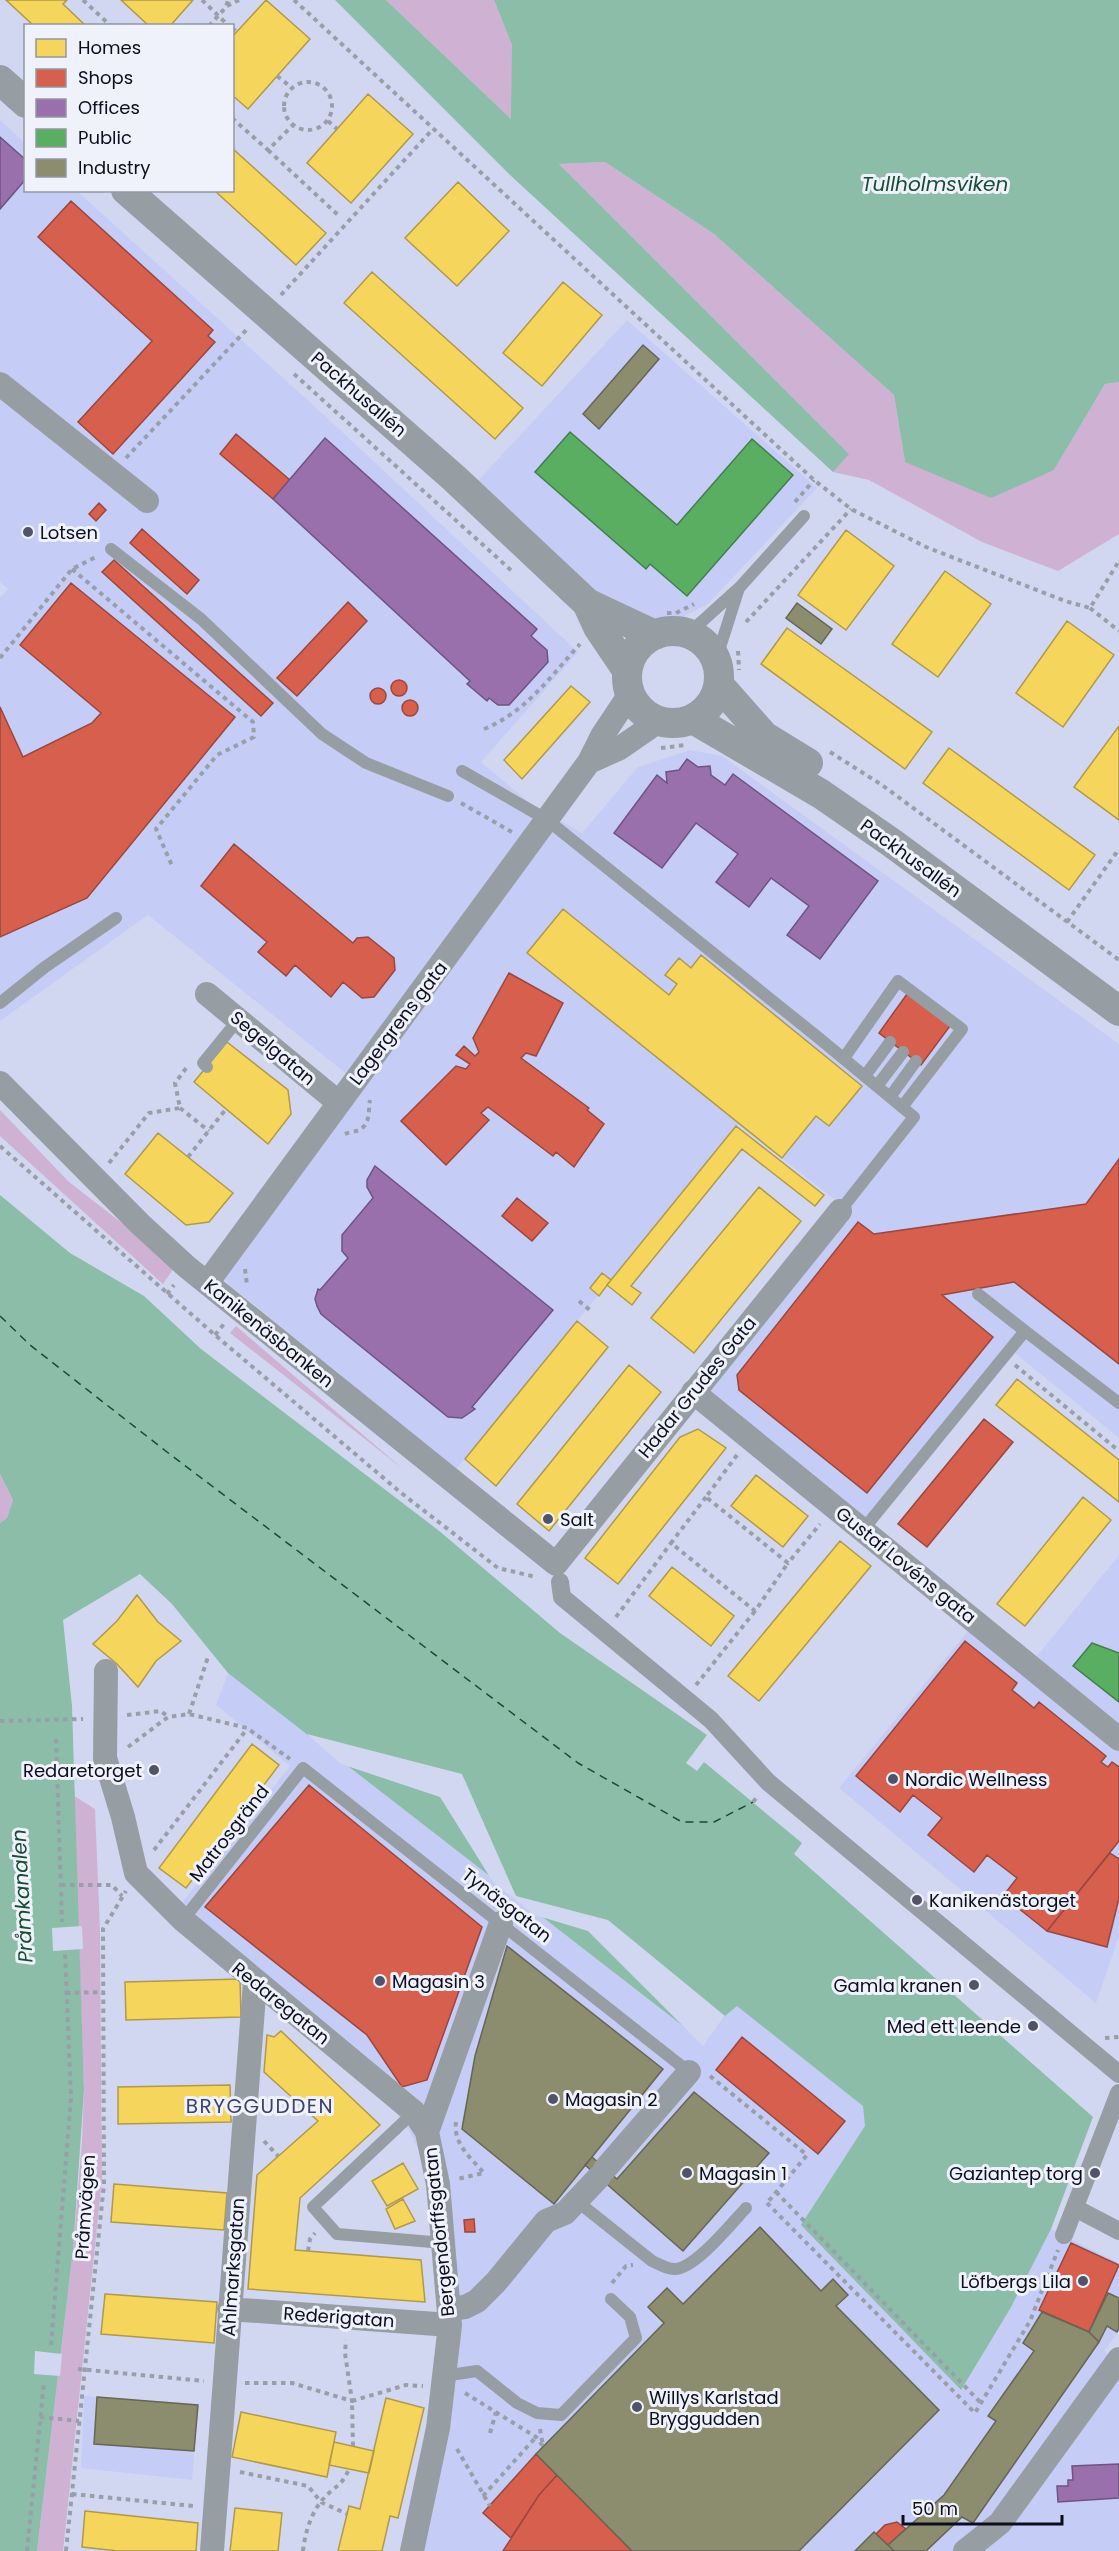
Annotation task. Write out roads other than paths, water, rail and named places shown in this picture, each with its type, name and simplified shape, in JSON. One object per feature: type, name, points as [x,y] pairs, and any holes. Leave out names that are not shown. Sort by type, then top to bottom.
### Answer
[{"type":"street","points":[[0,81],[24,101]]},
{"type":"street","name":"Packhusallén","points":[[128,192],[454,478],[587,603],[655,635]]},
{"type":"street","points":[[0,384],[147,501]]},
{"type":"street","name":"Packhusallén","points":[[587,603],[629,682]]},
{"type":"street","points":[[677,631],[688,634],[700,640],[709,649],[717,673],[714,699],[705,711],[693,719],[682,723],[659,721],[647,716],[637,706],[629,682],[637,649],[655,635],[677,631]]},
{"type":"street","name":"Packhusallén","points":[[717,673],[764,736],[886,815],[1119,987]]},
{"type":"street","name":"Lagergrens gata","points":[[207,1283],[589,762],[629,682]]},
{"type":"street","name":"Packhusallén","points":[[693,719],[821,794],[892,843],[1119,1011]]},
{"type":"street","name":"Lagergrens gata","points":[[589,762],[620,748],[659,721]]},
{"type":"street","name":"Segelgatan","points":[[207,994],[339,1103]]},
{"type":"street","name":"Kanikenäsbanken","points":[[0,1083],[140,1224],[207,1283],[558,1573]]},
{"type":"street","name":"Hadar Grudes Gata","points":[[558,1573],[693,1392],[840,1211]]},
{"type":"street","name":"Gustaf Lovéns gata","points":[[693,1392],[1119,1738]]},
{"type":"street","points":[[558,1573],[562,1597],[711,1720],[768,1782],[1119,2074]]},
{"type":"street","name":"Redaregatan","points":[[105,1671],[100,1718],[105,1758],[123,1817],[136,1873],[183,1920],[421,2122]]},
{"type":"street","name":"Bergendorffsgatan","points":[[412,2551],[438,2428],[450,2317],[438,2184],[421,2122],[501,1923]]},
{"type":"street","name":"Ahlmarksgatan","points":[[212,2551],[255,1982]]},
{"type":"street","points":[[450,2317],[477,2301],[496,2282],[546,2221],[565,2213],[578,2202],[688,2072]]},
{"type":"street","points":[[1064,2235],[1119,2093]]},
{"type":"street","points":[[1075,2208],[1119,2231]]},
{"type":"street","name":"Rederigatan","points":[[229,2309],[347,2318],[450,2317]]},
{"type":"street","points":[[965,2551],[1000,2523],[1119,2359]]},
{"type":"lane","points":[[688,634],[740,587],[804,516]]},
{"type":"lane","points":[[111,549],[201,619],[322,734],[366,763],[448,796]]},
{"type":"lane","points":[[717,673],[740,587]]},
{"type":"lane","points":[[462,771],[546,819],[914,1117],[840,1211]]},
{"type":"lane","points":[[0,1003],[45,967],[116,918]]},
{"type":"lane","points":[[844,1059],[898,981],[932,1010],[962,1029],[902,1107]]},
{"type":"lane","points":[[207,1067],[203,1063],[238,1020]]},
{"type":"lane","points":[[865,1076],[890,1042]]},
{"type":"lane","points":[[877,1086],[903,1052]]},
{"type":"lane","points":[[890,1097],[916,1061]]},
{"type":"lane","points":[[978,1294],[1119,1403]]},
{"type":"lane","points":[[862,1531],[1025,1331]]},
{"type":"lane","name":"Matrosgränd","points":[[183,1920],[303,1768]]},
{"type":"lane","name":"Tynäsgatan","points":[[303,1768],[688,2072]]},
{"type":"lane","points":[[421,2122],[313,2207],[337,2234],[444,2243]]},
{"type":"lane","points":[[578,2202],[652,2261],[676,2270],[692,2263],[746,2208]]},
{"type":"lane","points":[[442,2381],[477,2371],[517,2403],[537,2413],[561,2415],[636,2338],[630,2317],[611,2299]]},
{"type":"water","name":"Tullholmsviken","points":[[335,0],[386,0],[511,119],[512,45],[494,0],[1119,0],[1119,382],[1105,384],[1054,470],[991,498],[905,462],[894,395],[714,234],[605,162],[559,164],[849,454],[833,472],[510,175]]},
{"type":"water","name":"Pråmkanalen","points":[[0,1195],[70,1253],[144,1296],[201,1349],[438,1530],[560,1633],[707,1735],[686,1763],[697,1771],[704,1762],[802,1843],[794,1854],[1093,2117],[1051,2229],[1010,2309],[961,2390],[801,2225],[865,2126],[863,2106],[737,2006],[725,2016],[705,2043],[228,1673],[172,1604],[140,1574],[63,1620],[72,1706],[84,2090],[73,2250],[37,2551],[0,2551],[0,1523],[7,1518],[13,1500],[0,1474]]},
{"type":"place","name":"Lotsen","points":[[28,532]]},
{"type":"place","name":"Salt","points":[[548,1519]]},
{"type":"place","name":"Redaretorget","points":[[154,1770]]},
{"type":"place","name":"Nordic Wellness","points":[[893,1779]]},
{"type":"place","name":"Kanikenästorget","points":[[917,1900]]},
{"type":"place","name":"Magasin 3","points":[[380,1981]]},
{"type":"place","name":"Gamla kranen","points":[[974,1985]]},
{"type":"place","name":"Med ett leende","points":[[1033,2026]]},
{"type":"place","name":"Magasin 2","points":[[553,2099]]},
{"type":"place","name":"Magasin 1","points":[[687,2173]]},
{"type":"place","name":"Gaziantep torg","points":[[1095,2173]]},
{"type":"place","name":"Löfbergs Lila","points":[[1083,2281]]},
{"type":"place","name":"Willys Karlstad Bryggudden","points":[[637,2407]]},
{"type":"district","name":"BRYGGUDDEN","points":[[260,2106]]}]
